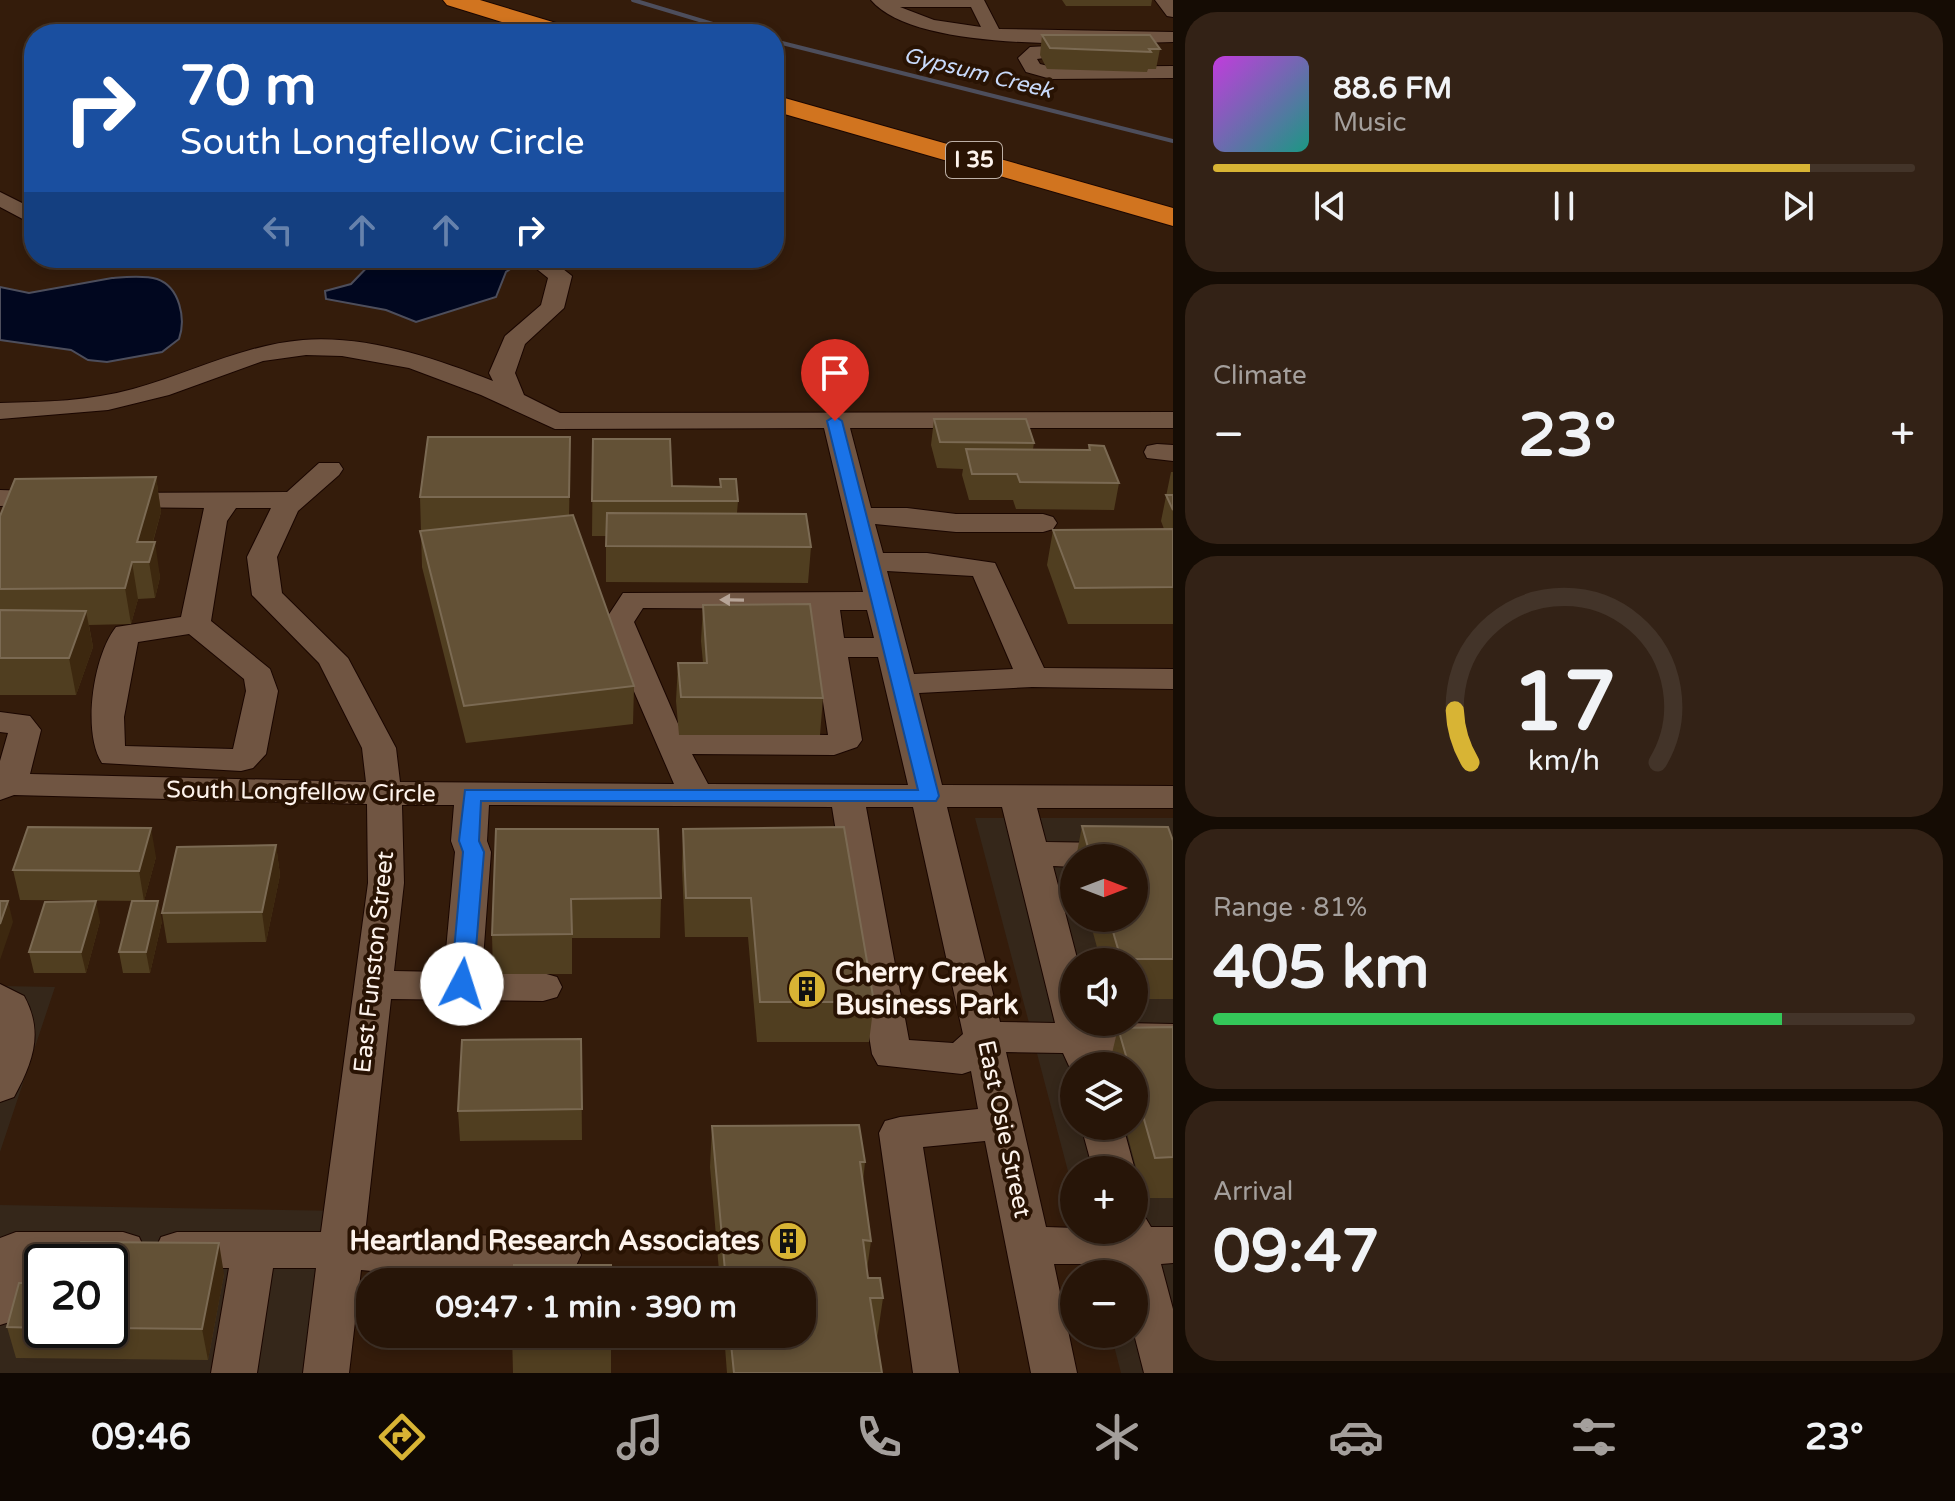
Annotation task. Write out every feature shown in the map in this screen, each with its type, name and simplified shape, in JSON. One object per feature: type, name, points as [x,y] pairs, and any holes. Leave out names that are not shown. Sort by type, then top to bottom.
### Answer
[{"type":"highway","points":[[444,2],[503,24]]},
{"type":"highway","points":[[444,2],[529,24]]},
{"type":"highway","name":"I 35","points":[[784,95],[1173,203]]},
{"type":"highway","name":"I 35","points":[[784,106],[1173,217]]},
{"type":"street","points":[[1164,0],[1173,11]]},
{"type":"street","points":[[880,1],[927,23],[993,34],[1173,49]]},
{"type":"street","points":[[880,1],[977,2],[993,34]]},
{"type":"street","points":[[1173,37],[1036,51],[1027,58],[1033,68],[1051,73],[1173,72]]},
{"type":"street","points":[[0,198],[24,212]]},
{"type":"street","points":[[512,397],[502,373],[514,341],[552,308],[560,276],[548,268]]},
{"type":"street","points":[[0,411],[87,408],[145,394],[270,352],[334,346],[409,362],[512,397],[555,421],[1173,420]]},
{"type":"street","name":"East Osie Street","points":[[835,421],[929,796],[1003,1123],[1054,1373]]},
{"type":"street","name":"East Funston Street","points":[[326,1373],[386,883],[384,794],[379,748],[332,658],[267,595],[262,557],[286,507],[329,469]]},
{"type":"street","points":[[0,498],[294,500]]},
{"type":"street","points":[[195,624],[213,521],[219,506],[231,500]]},
{"type":"street","points":[[858,516],[907,516],[956,523],[1043,523]]},
{"type":"street","points":[[870,562],[927,562],[985,569],[1032,677]]},
{"type":"street","points":[[697,795],[670,743],[619,622],[634,599],[881,601]]},
{"type":"street","points":[[670,743],[834,745],[845,740],[833,648],[816,601]]},
{"type":"street","points":[[195,624],[259,676],[262,691],[249,754],[241,760],[114,756],[106,748],[105,732],[123,639],[127,634],[195,624]]},
{"type":"street","points":[[833,648],[893,647]]},
{"type":"street","points":[[903,684],[1032,677],[1173,679]]},
{"type":"street","points":[[0,722],[18,723],[25,730],[4,779]]},
{"type":"street","name":"South Longfellow Circle","points":[[4,779],[14,784],[384,794],[1173,797]]},
{"type":"street","points":[[462,984],[473,852],[469,841],[472,794]]},
{"type":"street","points":[[847,796],[892,1054],[962,1059],[984,1037],[1082,1052],[1173,1039]]},
{"type":"street","points":[[1017,797],[1082,1052]]},
{"type":"street","points":[[1032,854],[1173,856]]},
{"type":"street","points":[[374,985],[543,987]]},
{"type":"street","points":[[0,998],[9,1003],[17,1016],[18,1031],[0,1086]]},
{"type":"street","points":[[936,1373],[900,1133],[1003,1123]]},
{"type":"street","points":[[1029,1245],[1060,1244]]},
{"type":"street","points":[[1147,1244],[1167,1373]]},
{"type":"street","points":[[0,1306],[16,1250],[341,1250],[448,1259],[467,1253],[559,1255]]},
{"type":"street","points":[[234,1373],[254,1250]]},
{"type":"shaded area","points":[[975,818],[1173,818],[1173,1373],[1121,1373],[1115,1348],[1148,1348],[1148,1260],[1091,1260],[1087,1244],[1148,1244],[1148,1156],[1064,1156]]},
{"type":"shaded area","points":[[0,986],[55,987],[0,1152]]},
{"type":"shaded area","points":[[0,1205],[346,1211],[326,1373],[0,1373]]},
{"type":"water","points":[[366,268],[512,268],[506,272],[496,297],[416,322],[386,310],[326,299],[325,291],[351,284]]},
{"type":"water","points":[[146,277],[165,283],[179,304],[182,322],[179,339],[162,352],[107,362],[88,360],[71,350],[0,340],[0,287],[29,293],[112,278]]},
{"type":"building","points":[[1042,35],[1150,35],[1160,49],[1149,49],[1151,52],[1050,48]]},
{"type":"building","points":[[934,419],[1026,419],[1034,443],[940,442]]},
{"type":"building","points":[[428,437],[570,437],[569,497],[420,497]]},
{"type":"building","points":[[593,439],[670,439],[672,486],[721,487],[720,479],[736,479],[738,501],[592,501]]},
{"type":"building","points":[[1089,445],[1104,446],[1119,483],[1020,482],[1017,474],[972,474],[966,449],[1090,450]]},
{"type":"building","points":[[156,477],[137,542],[155,542],[149,562],[132,562],[125,588],[0,589],[0,516],[15,479]]},
{"type":"building","points":[[1166,495],[1173,495],[1173,510]]},
{"type":"building","points":[[607,513],[806,514],[811,547],[606,546]]},
{"type":"building","points":[[573,515],[634,686],[464,706],[420,531]]},
{"type":"building","points":[[1173,529],[1173,587],[1075,588],[1053,530]]},
{"type":"building","points":[[810,604],[823,698],[681,697],[678,663],[707,663],[703,605]]},
{"type":"building","points":[[0,610],[86,611],[69,658],[0,658]]},
{"type":"building","points":[[1082,826],[1168,827],[1173,841],[1173,959],[1148,959],[1148,948],[1118,948],[1113,932],[1148,932],[1148,844],[1087,844]]},
{"type":"building","points":[[28,827],[151,828],[139,871],[13,870]]},
{"type":"building","name":"Cherry Creek Business Park","points":[[844,827],[874,1002],[760,1002],[751,898],[686,898],[683,829]]},
{"type":"building","points":[[496,829],[658,829],[661,898],[571,899],[572,934],[492,935]]},
{"type":"building","points":[[276,845],[262,912],[162,913],[177,847]]},
{"type":"building","points":[[0,901],[8,901],[0,924]]},
{"type":"building","points":[[96,901],[81,952],[29,952],[45,902]]},
{"type":"building","points":[[132,901],[158,901],[146,952],[119,952]]},
{"type":"building","points":[[1148,1027],[1173,1027],[1173,1157],[1155,1158],[1148,1133],[1148,1052],[1125,1052],[1120,1036],[1148,1036]]},
{"type":"building","points":[[581,1039],[582,1109],[458,1111],[462,1040]]},
{"type":"building","name":"Heartland Research Associates","points":[[859,1125],[865,1162],[860,1162],[871,1241],[863,1240],[868,1278],[880,1278],[883,1298],[870,1298],[882,1373],[734,1373],[731,1348],[816,1348],[816,1268],[725,1268],[712,1126]]},
{"type":"building","points":[[219,1243],[202,1329],[128,1328],[128,1244],[80,1244]]},
{"type":"building","points":[[514,1265],[611,1265],[611,1268],[514,1268]]},
{"type":"building","points":[[19,1283],[24,1283],[24,1327],[7,1327]]},
{"type":"waterway","name":"Gypsum Creek","points":[[633,0],[713,24]]},
{"type":"waterway","name":"Gypsum Creek","points":[[784,44],[1173,141]]},
{"type":"place","name":"Cherry Creek Business Park","points":[[807,989]]},
{"type":"place","name":"Heartland Research Associates","points":[[788,1241]]},
{"type":"route","points":[[462,984],[473,852],[469,841],[472,794],[929,796],[835,421]]}]
